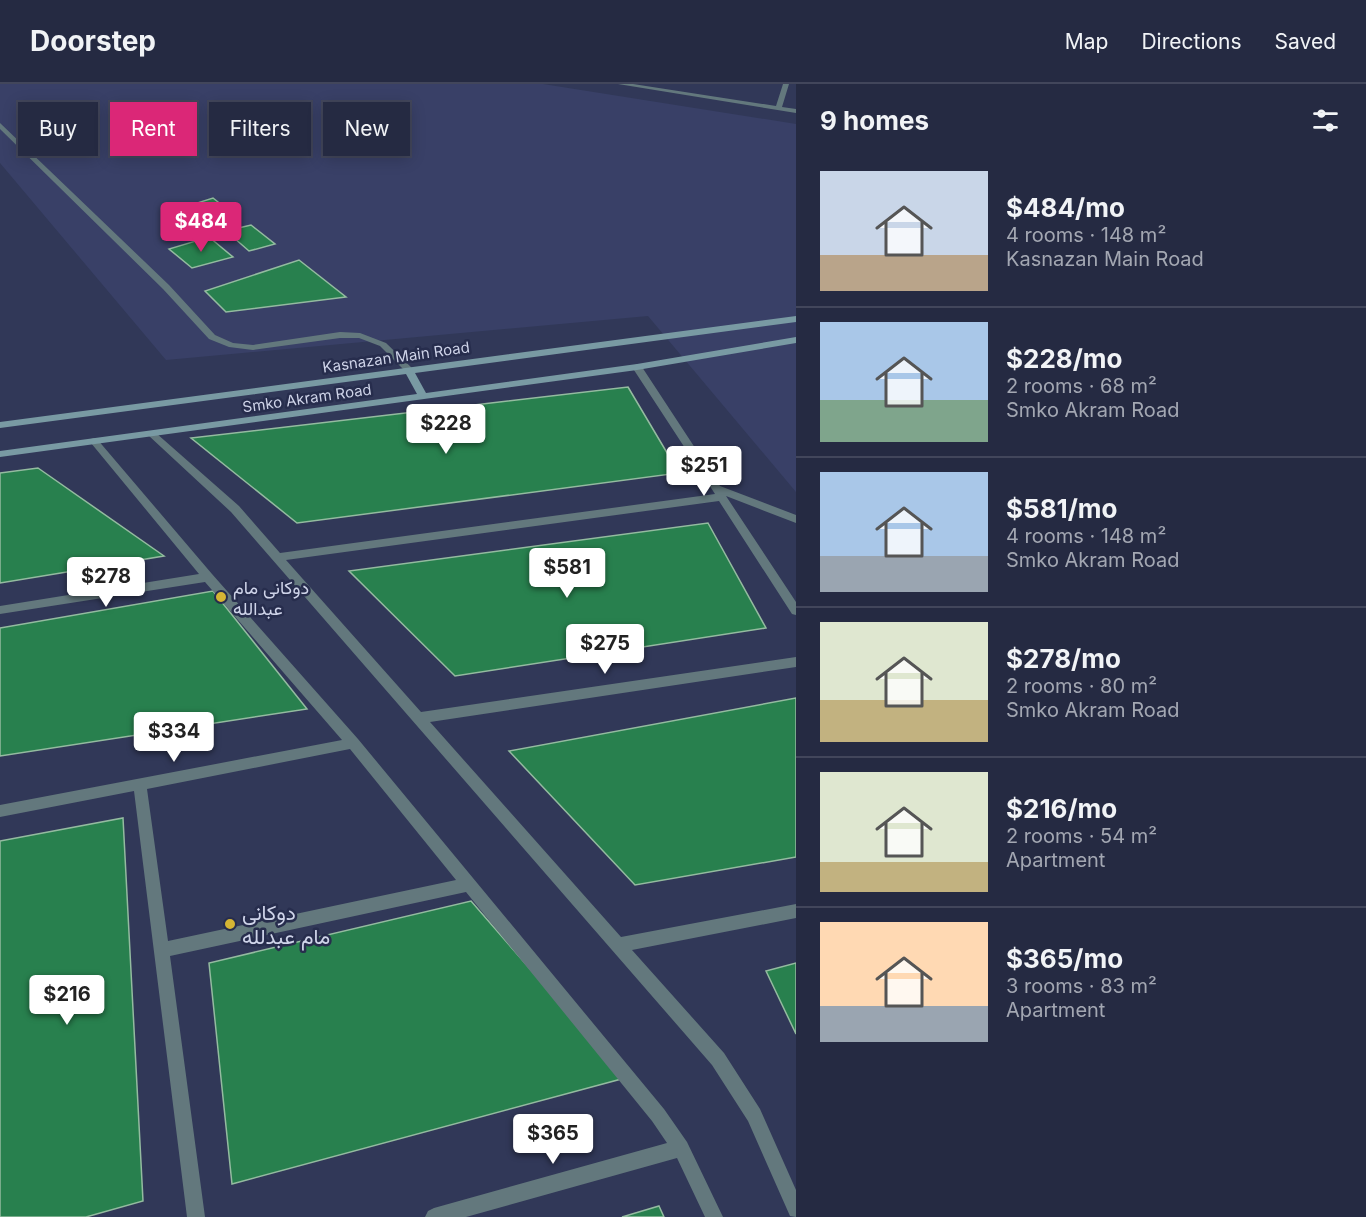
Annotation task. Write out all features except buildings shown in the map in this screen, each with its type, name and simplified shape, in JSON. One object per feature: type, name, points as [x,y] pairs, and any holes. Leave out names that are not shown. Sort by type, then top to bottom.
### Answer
[{"type":"street","points":[[621,84],[796,111]]},
{"type":"street","points":[[779,108],[786,84]]},
{"type":"street","points":[[0,125],[166,287],[212,337],[231,346],[257,348],[336,337],[359,337],[380,343],[409,370],[423,397]]},
{"type":"street","name":"Kasnazan Main Road","points":[[0,425],[796,318]]},
{"type":"street","name":"Smko Akram Road","points":[[0,454],[153,435],[637,367],[796,340]]},
{"type":"street","points":[[637,367],[796,611]]},
{"type":"street","points":[[153,435],[235,509],[718,1059],[754,1115],[796,1210]]},
{"type":"street","points":[[94,441],[353,743],[658,1115],[681,1148],[714,1217]]},
{"type":"street","points":[[277,557],[718,493],[796,519]]},
{"type":"street","points":[[0,610],[208,576]]},
{"type":"street","points":[[418,717],[796,662]]},
{"type":"street","points":[[0,811],[353,743]]},
{"type":"street","points":[[140,785],[196,1217]]},
{"type":"street","points":[[161,950],[469,884]]},
{"type":"street","points":[[618,945],[796,911]]},
{"type":"street","points":[[434,1217],[681,1148]]},
{"type":"shaded area","points":[[0,84],[543,84],[796,124],[796,492],[648,316],[166,360],[0,163]]},
{"type":"place","name":"دوكانى مام عبداللە","points":[[221,597]]},
{"type":"place","name":"دوکانی مام عبدللە","points":[[230,924]]}]
